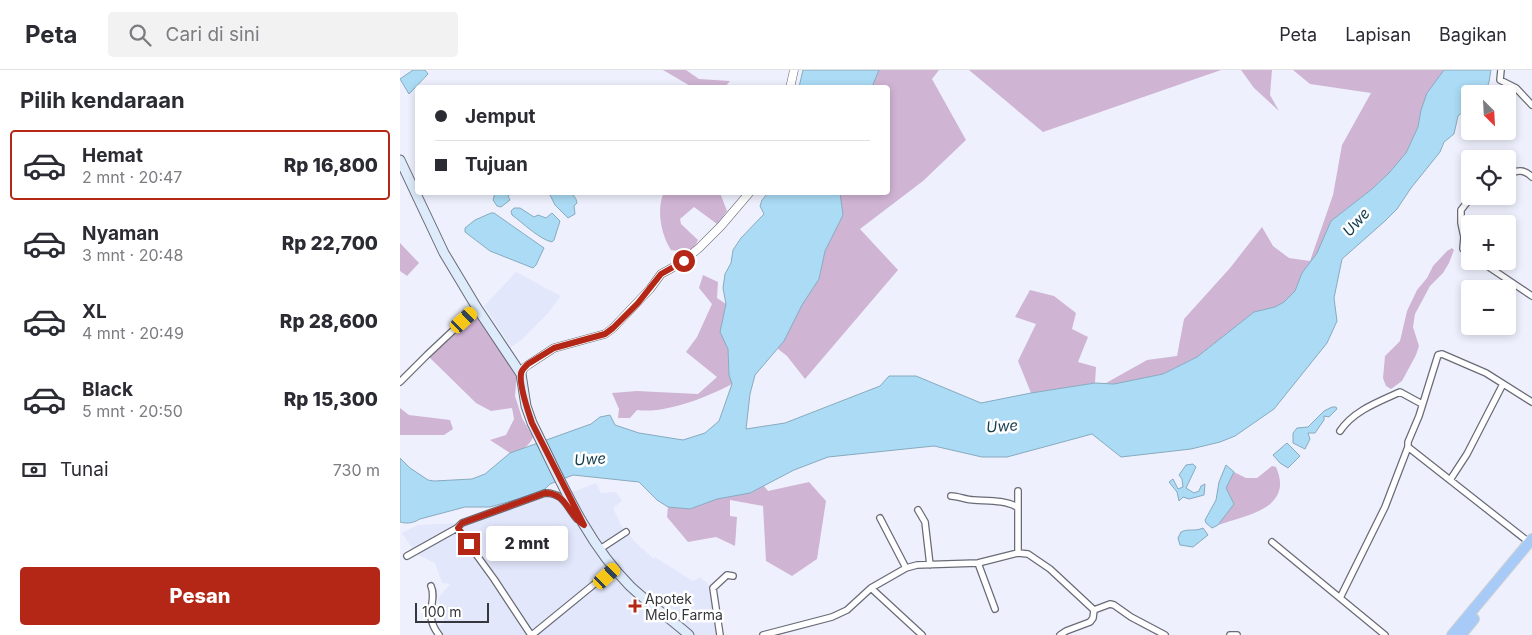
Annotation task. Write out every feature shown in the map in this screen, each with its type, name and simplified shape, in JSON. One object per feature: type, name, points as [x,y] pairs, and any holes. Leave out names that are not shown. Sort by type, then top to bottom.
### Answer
[{"type":"highway","points":[[1452,635],[1492,592],[1531,544]]},
{"type":"highway","points":[[1461,635],[1478,608]]},
{"type":"main road","points":[[400,160],[415,192]]},
{"type":"main road","points":[[417,195],[444,253],[477,308],[521,374],[525,400],[532,423],[584,525],[614,568],[631,586],[689,635]]},
{"type":"street","points":[[791,85],[794,70]]},
{"type":"street","points":[[1501,70],[1500,80],[1516,88],[1532,105]]},
{"type":"street","points":[[1516,171],[1527,172],[1532,177]]},
{"type":"street","points":[[521,374],[528,364],[554,348],[605,334],[613,328],[650,289],[661,274],[681,263],[699,248],[747,195]]},
{"type":"street","points":[[1493,270],[1532,296]]},
{"type":"street","points":[[400,382],[477,308]]},
{"type":"street","points":[[1340,598],[1385,507],[1408,447],[1408,442],[1437,358],[1442,354],[1476,368],[1532,402]]},
{"type":"street","points":[[1450,480],[1467,454],[1503,384]]},
{"type":"street","points":[[1340,431],[1346,421],[1400,392],[1422,404]]},
{"type":"street","points":[[1408,447],[1531,544]]},
{"type":"street","points":[[1018,491],[1018,553]]},
{"type":"street","points":[[407,556],[458,528],[462,523],[545,493],[554,493],[560,496],[572,514],[584,525]]},
{"type":"street","points":[[950,496],[1013,504],[1017,507]]},
{"type":"street","points":[[918,510],[925,522],[930,564]]},
{"type":"street","points":[[880,518],[906,568]]},
{"type":"street","points":[[458,528],[532,635],[614,568]]},
{"type":"street","points":[[600,549],[626,532]]},
{"type":"street","points":[[1272,542],[1385,635]]},
{"type":"street","points":[[763,635],[832,617],[847,610],[871,588],[906,568],[930,564],[978,563],[1018,553],[1028,554],[1050,569],[1094,610]]},
{"type":"street","points":[[978,563],[995,609]]},
{"type":"street","points":[[720,635],[713,588],[727,575],[733,576]]},
{"type":"street","points":[[431,586],[434,591],[430,619],[439,635]]},
{"type":"street","points":[[871,588],[922,635]]},
{"type":"street","points":[[1094,610],[1110,604],[1114,605],[1131,617],[1165,635]]},
{"type":"street","points":[[1060,635],[1090,622],[1093,618],[1094,610]]},
{"type":"street","points":[[1230,635],[1237,635]]},
{"type":"shaded area","points":[[663,70],[686,70],[699,79],[730,81],[727,85],[689,85]]},
{"type":"shaded area","points":[[879,70],[939,70],[932,79],[966,140],[923,181],[860,229],[898,270],[805,379],[787,356],[778,349],[802,305],[819,279],[825,251],[843,215],[840,195],[890,195],[890,85],[873,85]]},
{"type":"shaded area","points":[[969,70],[1221,70],[1043,132]]},
{"type":"shaded area","points":[[1241,70],[1272,70],[1270,95],[1279,111],[1254,88]]},
{"type":"shaded area","points":[[1293,70],[1444,70],[1427,93],[1418,127],[1406,153],[1372,189],[1331,221],[1317,254],[1302,273],[1295,291],[1284,302],[1275,307],[1254,312],[1197,357],[1163,374],[1114,384],[1106,383],[1147,360],[1177,356],[1184,319],[1230,268],[1262,227],[1273,246],[1289,258],[1310,261],[1333,195],[1342,145],[1371,93],[1310,84]]},
{"type":"shaded area","points":[[663,195],[721,195],[727,211],[717,224],[694,207],[680,219],[681,224],[698,240],[695,246],[676,262],[677,251],[671,250],[662,229],[660,206]]},
{"type":"shaded area","points":[[400,243],[419,263],[407,276],[400,271]]},
{"type":"shaded area","points":[[1452,248],[1454,250],[1449,263],[1443,273],[1430,286],[1415,314],[1413,327],[1419,346],[1416,355],[1402,381],[1391,389],[1386,386],[1383,378],[1385,356],[1400,341],[1407,311],[1417,290],[1427,278],[1433,266]]},
{"type":"shaded area","points":[[516,272],[561,296],[549,312],[522,340],[511,347],[484,306]]},
{"type":"shaded area","points":[[703,275],[718,282],[717,298],[726,304],[720,332],[728,349],[729,375],[732,384],[711,394],[673,407],[648,411],[637,410],[630,418],[618,418],[619,409],[612,393],[637,391],[698,394],[717,377],[686,352],[697,337],[712,304],[699,288]]},
{"type":"shaded area","points":[[1030,290],[1054,296],[1076,313],[1072,329],[1088,337],[1078,362],[1096,367],[1095,383],[1031,393],[1018,361],[1036,324],[1015,317]]},
{"type":"shaded area","points":[[476,311],[517,373],[515,396],[522,418],[533,437],[524,448],[518,451],[510,453],[490,440],[506,435],[514,419],[512,408],[491,411],[476,403],[429,357]]},
{"type":"shaded area","points":[[400,408],[409,415],[450,420],[453,429],[444,435],[400,435]]},
{"type":"shaded area","points":[[1272,466],[1276,467],[1280,481],[1279,492],[1273,501],[1265,508],[1254,513],[1218,525],[1234,504],[1226,488],[1234,472],[1246,478],[1257,478]]},
{"type":"shaded area","points":[[809,482],[826,501],[817,559],[792,576],[766,561],[763,506],[730,500],[730,516],[737,517],[735,546],[716,537],[688,542],[667,517],[668,507],[690,509],[717,499],[750,493],[764,486],[768,491]]},
{"type":"shaded area","points":[[596,483],[601,493],[616,492],[622,501],[613,508],[622,527],[636,543],[654,559],[655,557],[693,581],[700,577],[711,587],[719,635],[440,635],[436,629],[445,622],[438,598],[450,584],[442,583],[435,563],[416,554],[402,533],[418,525],[457,523],[550,491],[576,491]]},
{"type":"water","points":[[413,70],[425,70],[428,74],[418,85],[415,85],[409,94],[400,79]]},
{"type":"water","points":[[803,70],[879,70],[873,85],[799,85]]},
{"type":"water","name":"Uwe","points":[[1444,70],[1491,70],[1488,85],[1461,85],[1461,114],[1458,116],[1454,134],[1444,142],[1440,152],[1397,209],[1342,259],[1334,298],[1337,321],[1327,343],[1274,409],[1235,436],[1220,442],[1191,449],[1121,457],[1092,434],[1007,457],[982,457],[934,446],[828,457],[794,470],[750,493],[717,499],[690,509],[668,507],[657,500],[639,482],[573,475],[550,484],[545,489],[529,496],[490,507],[465,507],[413,522],[400,522],[400,458],[410,468],[428,480],[472,479],[485,474],[510,453],[591,424],[600,417],[610,415],[615,425],[639,433],[683,440],[705,433],[719,421],[732,384],[729,375],[728,349],[720,332],[726,304],[723,288],[725,274],[731,263],[733,250],[741,238],[764,214],[760,206],[766,195],[840,195],[843,215],[825,251],[819,279],[802,305],[784,341],[755,375],[750,394],[746,429],[785,423],[880,386],[889,376],[916,376],[981,403],[1095,383],[1114,384],[1163,374],[1197,357],[1254,312],[1275,307],[1284,302],[1295,291],[1302,273],[1317,253],[1331,221],[1372,189],[1406,153],[1418,127],[1427,93]]},
{"type":"water","points":[[494,195],[509,195],[510,200],[501,207],[497,206],[493,200]]},
{"type":"water","points":[[550,195],[573,195],[576,198],[575,214],[568,218],[555,205]]},
{"type":"water","points":[[514,208],[520,208],[534,217],[538,215],[546,218],[552,213],[560,221],[554,240],[552,242],[547,240],[512,215],[511,211]]},
{"type":"water","points":[[494,213],[544,248],[533,268],[490,251],[465,232],[465,228],[475,220]]},
{"type":"water","points":[[1332,407],[1337,409],[1329,417],[1324,416],[1324,420],[1315,433],[1308,433],[1310,439],[1305,449],[1293,443],[1293,433],[1297,428],[1308,427],[1324,411]]},
{"type":"water","points":[[1287,443],[1300,456],[1288,468],[1273,455]]},
{"type":"water","points":[[1193,464],[1196,467],[1186,488],[1194,493],[1199,491],[1201,486],[1205,484],[1204,495],[1189,499],[1183,497],[1179,501],[1177,492],[1169,482],[1173,479],[1178,489],[1183,487],[1182,479],[1179,475],[1186,465]]},
{"type":"water","points":[[1226,465],[1234,472],[1226,488],[1234,504],[1218,525],[1212,528],[1205,520],[1216,500],[1219,482]]},
{"type":"water","points":[[1203,528],[1208,535],[1193,547],[1180,545],[1178,538],[1181,532]]},
{"type":"place","name":"Apotek Melo Farma","points":[[635,606]]},
{"type":"route","points":[[469,544],[458,528],[462,523],[545,493],[554,493],[560,496],[572,514],[584,525],[532,423],[526,406],[521,374],[528,364],[554,348],[570,342],[605,334],[638,303],[661,274],[684,261]]}]
